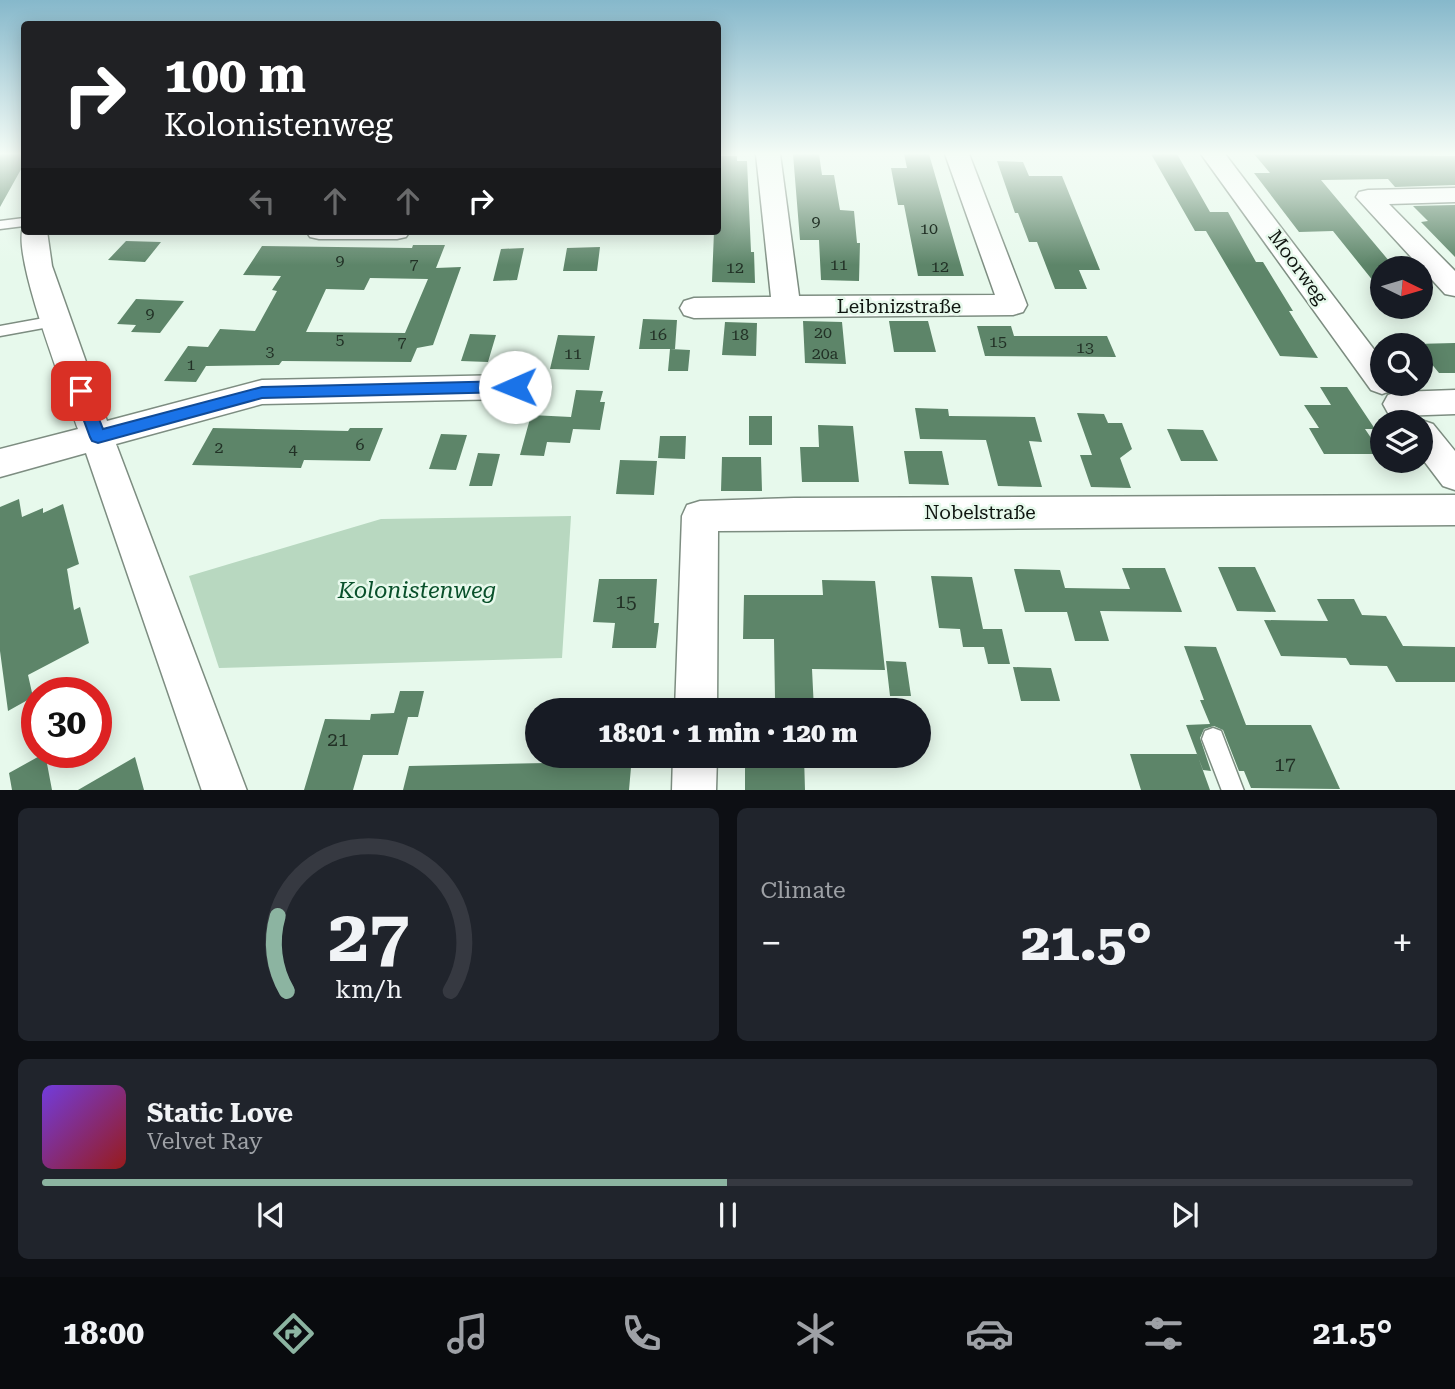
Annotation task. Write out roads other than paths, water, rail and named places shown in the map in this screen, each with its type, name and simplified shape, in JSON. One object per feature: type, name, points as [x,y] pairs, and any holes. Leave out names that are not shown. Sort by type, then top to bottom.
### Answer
[{"type":"street","points":[[772,191],[786,306]]},
{"type":"street","name":"Leibnizstraße","points":[[695,308],[1013,305],[971,191]]},
{"type":"street","name":"Moorweg","points":[[1240,191],[1394,398]]},
{"type":"street","points":[[1455,195],[1368,197],[1455,287]]},
{"type":"street","points":[[34,235],[38,266],[55,321],[225,790]]},
{"type":"street","points":[[0,463],[262,393],[515,387]]},
{"type":"street","points":[[1394,398],[1455,402]]},
{"type":"street","points":[[1433,448],[1455,476]]},
{"type":"street","name":"Nobelstraße","points":[[696,698],[700,516],[794,513],[1455,510]]},
{"type":"street","points":[[694,790],[695,768]]},
{"type":"lane","points":[[0,225],[21,222]]},
{"type":"lane","points":[[0,331],[55,321]]},
{"type":"lane","points":[[1213,739],[1233,790]]},
{"type":"park label","name":"Kolonistenweg","points":[[417,590]]}]
